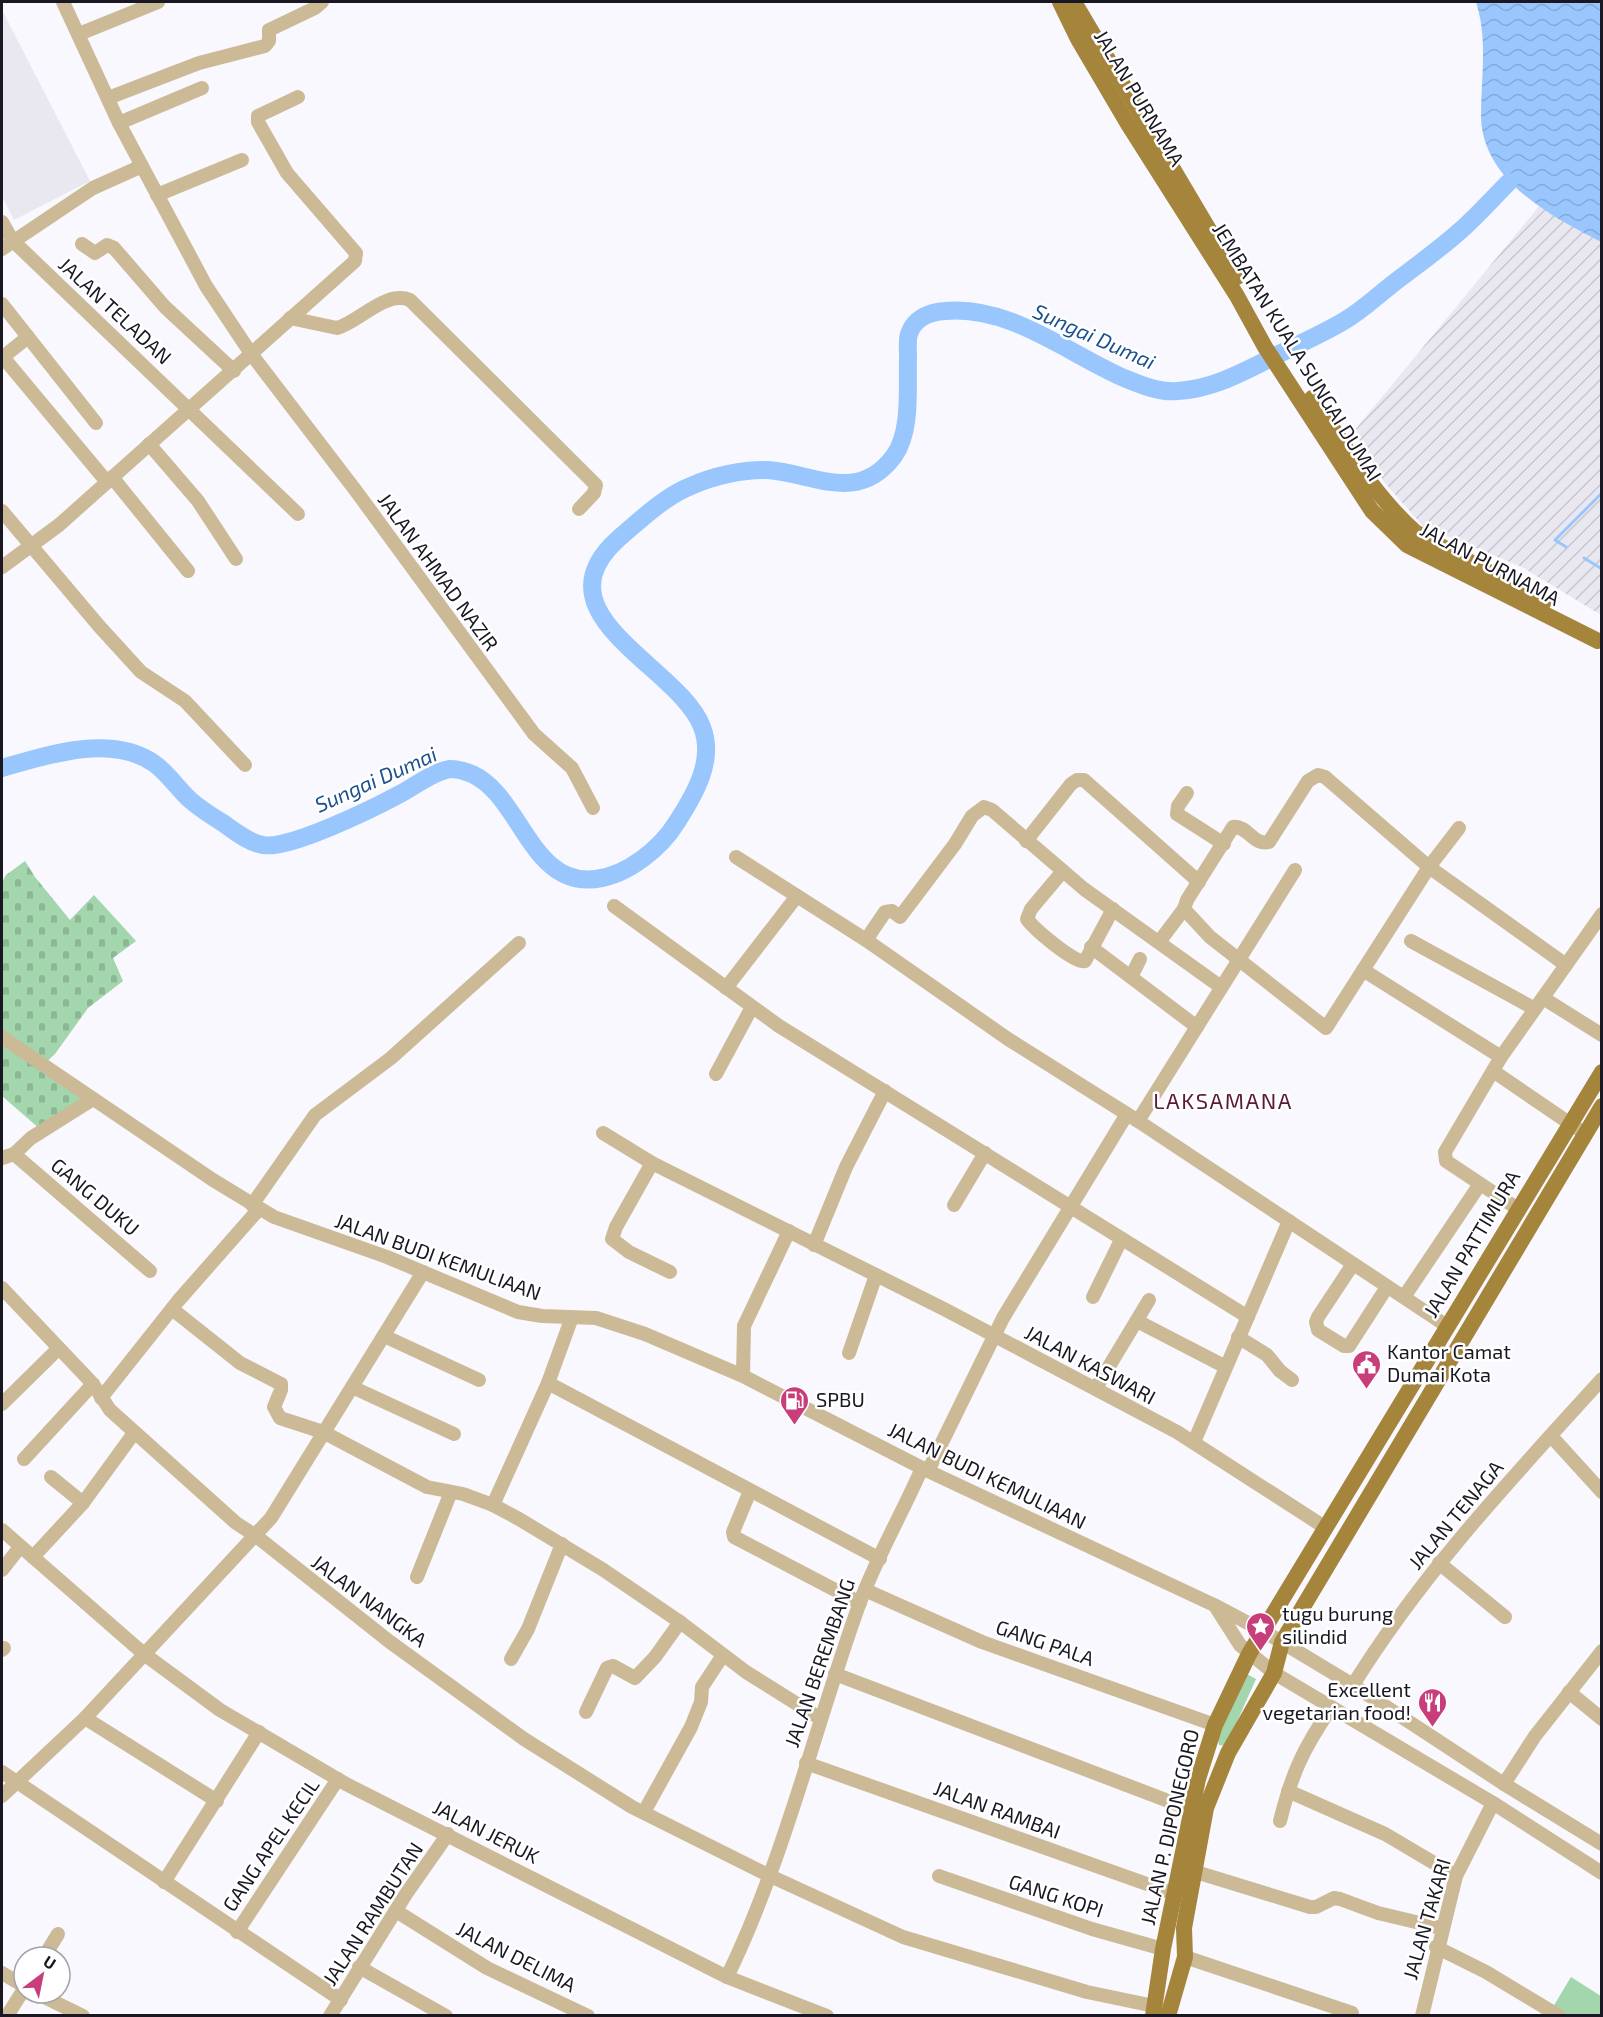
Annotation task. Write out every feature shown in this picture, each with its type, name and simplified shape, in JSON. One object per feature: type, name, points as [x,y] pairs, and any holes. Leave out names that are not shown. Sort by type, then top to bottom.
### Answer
[{"type":"main road","name":"JALAN PURNAMA","points":[[1060,2],[1107,89],[1191,211]]},
{"type":"main road","name":"JALAN PURNAMA","points":[[1074,2],[1191,211]]},
{"type":"main road","name":"JEMBATAN KUALA SUNGAI DUMAI","points":[[1191,211],[1274,342],[1366,476],[1388,502]]},
{"type":"main road","name":"JEMBATAN KUALA SUNGAI DUMAI","points":[[1191,211],[1265,347],[1372,511]]},
{"type":"main road","name":"JALAN PURNAMA","points":[[1388,502],[1415,532],[1544,602],[1600,642]]},
{"type":"main road","name":"JALAN PURNAMA","points":[[1372,511],[1407,544],[1600,642]]},
{"type":"main road","name":"JALAN PATTIMURA","points":[[1249,1654],[1265,1632],[1447,1326],[1602,1072]]},
{"type":"main road","name":"JALAN PATTIMURA","points":[[1158,2012],[1185,1957],[1184,1928],[1211,1794],[1244,1721],[1274,1673],[1282,1642],[1602,1106]]},
{"type":"main road","name":"JALAN P. DIPONEGORO","points":[[1158,2012],[1163,1949],[1192,1810],[1215,1725],[1249,1654]]},
{"type":"street","name":"JALAN AHMAD NAZIR","points":[[63,2],[119,123],[157,195],[206,286],[252,356],[356,491],[534,734],[572,768],[593,808]]},
{"type":"street","points":[[79,34],[158,2]]},
{"type":"street","points":[[108,98],[199,63],[265,46],[269,40],[269,30],[315,8],[322,2]]},
{"type":"street","points":[[119,123],[202,88]]},
{"type":"street","points":[[2,567],[31,547],[252,356],[357,257],[287,173],[258,122],[258,116],[298,97]]},
{"type":"street","points":[[157,195],[242,160]]},
{"type":"street","points":[[7,245],[93,188],[142,166]]},
{"type":"street","name":"JALAN TELADAN","points":[[2,222],[7,245],[191,409],[298,514]]},
{"type":"street","points":[[82,244],[95,253],[106,245],[114,248],[165,307],[234,371]]},
{"type":"street","points":[[290,318],[337,328],[391,299],[403,297],[410,300],[596,485],[594,493],[579,509]]},
{"type":"street","points":[[2,303],[96,423]]},
{"type":"street","points":[[28,337],[2,356],[188,571]]},
{"type":"street","points":[[149,444],[198,501],[236,559]]},
{"type":"street","points":[[2,511],[99,627],[141,672],[185,701],[245,765]]},
{"type":"street","points":[[1131,977],[1150,947],[1184,909],[1233,827],[1237,826],[1258,842],[1269,842],[1308,781],[1318,775],[1324,777],[1430,867],[1566,965]]},
{"type":"street","points":[[1026,841],[1071,784],[1077,780],[1084,780],[1199,882]]},
{"type":"street","points":[[1187,794],[1177,814],[1224,844]]},
{"type":"street","points":[[866,940],[885,912],[892,911],[900,917],[907,909],[955,844],[972,816],[981,808],[992,810],[1026,841],[1113,909],[1150,947],[1221,987]]},
{"type":"street","points":[[1184,909],[1192,921],[1326,1028],[1430,867],[1459,828]]},
{"type":"street","points":[[736,857],[866,940],[1008,1039],[1132,1117],[1447,1326]]},
{"type":"street","name":"JALAN BEREMBANG","points":[[727,1977],[753,1922],[865,1590],[925,1470],[995,1335],[1070,1207],[1197,1027],[1295,870]]},
{"type":"street","points":[[1063,871],[1031,909],[1028,922],[1082,963],[1088,958],[1091,947],[1113,909]]},
{"type":"street","points":[[726,988],[797,896]]},
{"type":"street","points":[[614,906],[752,1007],[1121,1240],[1248,1317]]},
{"type":"street","points":[[1518,1209],[1446,1161],[1444,1155],[1501,1057],[1602,914]]},
{"type":"street","points":[[1412,941],[1602,1035]]},
{"type":"street","points":[[101,1398],[256,1207],[315,1115],[391,1058],[519,943]]},
{"type":"street","points":[[1091,947],[1197,1027]]},
{"type":"street","points":[[1363,970],[1501,1057]]},
{"type":"street","points":[[716,1074],[752,1007]]},
{"type":"street","name":"JALAN BUDI KEMULIAAN","points":[[2,1037],[256,1207],[292,1225],[423,1272],[518,1312],[596,1318],[622,1326],[743,1376],[925,1470],[1214,1605],[1265,1632],[1353,1685],[1504,1784],[1602,1844]]},
{"type":"street","points":[[1493,1071],[1584,1133]]},
{"type":"street","points":[[821,1248],[846,1167],[885,1091]]},
{"type":"street","points":[[8,1156],[31,1138],[93,1099]]},
{"type":"street","name":"JALAN KASWARI","points":[[603,1133],[652,1163],[1096,1388],[1194,1442],[1326,1528]]},
{"type":"street","points":[[954,1205],[985,1153]]},
{"type":"street","name":"GANG DUKU","points":[[8,1156],[150,1271]]},
{"type":"street","points":[[652,1163],[616,1227],[612,1239],[615,1244],[629,1252],[670,1272]]},
{"type":"street","points":[[1404,1297],[1480,1184]]},
{"type":"street","points":[[1194,1442],[1224,1366],[1248,1317],[1289,1221]]},
{"type":"street","points":[[743,1376],[744,1326],[789,1231]]},
{"type":"street","points":[[1093,1297],[1121,1240]]},
{"type":"street","points":[[1353,1264],[1318,1317],[1316,1322],[1318,1330],[1344,1346],[1349,1346],[1387,1287]]},
{"type":"street","points":[[2,1796],[85,1718],[256,1536],[284,1498],[423,1272]]},
{"type":"street","points":[[849,1353],[876,1275]]},
{"type":"street","name":"JALAN NANGKA","points":[[2,1288],[93,1384],[101,1398],[134,1433],[236,1523],[256,1536],[390,1642],[524,1740],[644,1812],[768,1875],[903,1937],[1158,2012]]},
{"type":"street","points":[[1096,1388],[1149,1300]]},
{"type":"street","points":[[171,1309],[240,1363],[281,1384],[274,1407],[276,1415],[323,1432],[427,1486],[493,1505],[562,1544],[680,1622],[746,1672],[821,1719]]},
{"type":"street","points":[[493,1505],[548,1383],[572,1317]]},
{"type":"street","points":[[1137,1321],[1224,1366]]},
{"type":"street","points":[[384,1336],[479,1380]]},
{"type":"street","points":[[1238,1336],[1267,1355],[1280,1371],[1292,1380]]},
{"type":"street","points":[[2,1404],[58,1349]]},
{"type":"street","name":"JALAN TENAGA","points":[[1353,1685],[1384,1635],[1473,1521],[1602,1379]]},
{"type":"street","points":[[548,1383],[880,1559]]},
{"type":"street","points":[[24,1459],[93,1384]]},
{"type":"street","points":[[352,1388],[454,1434]]},
{"type":"street","points":[[33,1557],[83,1503],[134,1433]]},
{"type":"street","points":[[1551,1436],[1602,1492]]},
{"type":"street","points":[[51,1477],[83,1503]]},
{"type":"street","points":[[750,1491],[733,1532],[734,1537],[860,1603]]},
{"type":"street","points":[[417,1577],[451,1492]]},
{"type":"street","name":"JALAN JERUK","points":[[2,1530],[144,1654],[220,1710],[338,1779],[727,1977],[827,2016]]},
{"type":"street","points":[[511,1659],[528,1629],[562,1544]]},
{"type":"street","points":[[2,1569],[20,1547]]},
{"type":"street","points":[[1439,1563],[1504,1617]]},
{"type":"street","name":"GANG PALA","points":[[865,1590],[982,1642],[1215,1725]]},
{"type":"street","name":"JALAN BUDI KEMULIAAN","points":[[1214,1605],[1249,1654],[1274,1673],[1493,1803],[1602,1873]]},
{"type":"street","points":[[586,1712],[607,1668],[614,1666],[635,1678],[655,1657],[680,1622]]},
{"type":"street","points":[[1504,1784],[1535,1736],[1602,1651]]},
{"type":"street","points":[[644,1812],[691,1727],[701,1702],[702,1687],[723,1654]]},
{"type":"street","points":[[835,1674],[1192,1810]]},
{"type":"street","points":[[1569,1692],[1602,1719]]},
{"type":"street","points":[[1280,1821],[1300,1758],[1331,1708]]},
{"type":"street","points":[[85,1718],[217,1801]]},
{"type":"street","points":[[164,1882],[260,1732]]},
{"type":"street","name":"JALAN RAMBAI","points":[[806,1763],[1174,1894]]},
{"type":"street","points":[[2,1772],[341,2000]]},
{"type":"street","name":"GANG APEL KECIL","points":[[237,1932],[338,1779]]},
{"type":"street","points":[[1288,1791],[1385,1834],[1455,1876]]},
{"type":"street","name":"JALAN TAKARI","points":[[1422,2016],[1436,1947],[1455,1876],[1493,1803]]},
{"type":"street","name":"JALAN RAMBUTAN","points":[[330,2016],[359,1967],[448,1834]]},
{"type":"street","points":[[1196,1872],[1310,1907],[1316,1907],[1334,1898],[1389,1916],[1441,1928]]},
{"type":"street","name":"GANG KOPI","points":[[939,1876],[1092,1929],[1163,1949]]},
{"type":"street","name":"JALAN DELIMA","points":[[396,1911],[487,1968],[588,2016]]},
{"type":"street","points":[[51,1945],[58,1934]]},
{"type":"street","points":[[1436,1947],[1486,1972],[1559,2016]]},
{"type":"street","points":[[1185,1957],[1352,2013]]},
{"type":"street","points":[[359,1967],[446,2016]]},
{"type":"street","points":[[61,2005],[83,2016]]},
{"type":"shaded area","points":[[2,10],[90,181],[14,220],[2,196]]},
{"type":"shaded area","points":[[1540,205],[1601,242],[1601,615],[1522,567],[1423,526],[1384,482],[1354,431]]},
{"type":"green space","points":[[25,861],[70,920],[94,895],[136,941],[113,958],[123,981],[88,1008],[55,1054],[43,1065],[88,1096],[41,1130],[2,1096],[2,882],[6,875]]},
{"type":"green space","points":[[1241,1671],[1256,1679],[1226,1746],[1219,1745],[1217,1734]]},
{"type":"green space","points":[[1571,1977],[1601,1996],[1601,2015],[1566,2015],[1553,2007]]},
{"type":"water","points":[[1476,2],[1601,2],[1601,242],[1541,208],[1506,178],[1493,159],[1484,139],[1481,116],[1483,44]]},
{"type":"waterway","name":"Sungai Dumai","points":[[2,768],[79,750],[100,748],[138,755],[155,764],[199,808],[252,842],[263,845],[292,841],[332,827],[438,773],[450,769],[456,770],[472,774],[489,785],[503,801],[541,856],[556,869],[574,878],[596,879],[620,872],[642,859],[670,832],[696,788],[705,764],[705,739],[702,727],[688,705],[620,639],[602,616],[592,592],[597,566],[618,539],[653,509],[681,490],[719,476],[739,472],[768,470],[818,480],[850,483],[865,479],[880,471],[894,456],[904,434],[909,334],[911,328],[928,314],[969,311],[992,315],[1038,333],[1103,368],[1144,386],[1157,390],[1191,390],[1239,374],[1350,317],[1453,237],[1509,182]]},
{"type":"waterway","points":[[1566,547],[1555,540],[1602,493]]},
{"type":"waterway","points":[[1584,558],[1602,569]]},
{"type":"place","name":"Kantor Camat Dumai Kota","points":[[1366,1390]]},
{"type":"place","name":"SPBU","points":[[795,1426]]},
{"type":"place","name":"tugu burung silindid","points":[[1261,1652]]},
{"type":"place","name":"Excellent vegetarian food!","points":[[1432,1728]]},
{"type":"district","name":"LAKSAMANA","points":[[1223,1101]]}]
